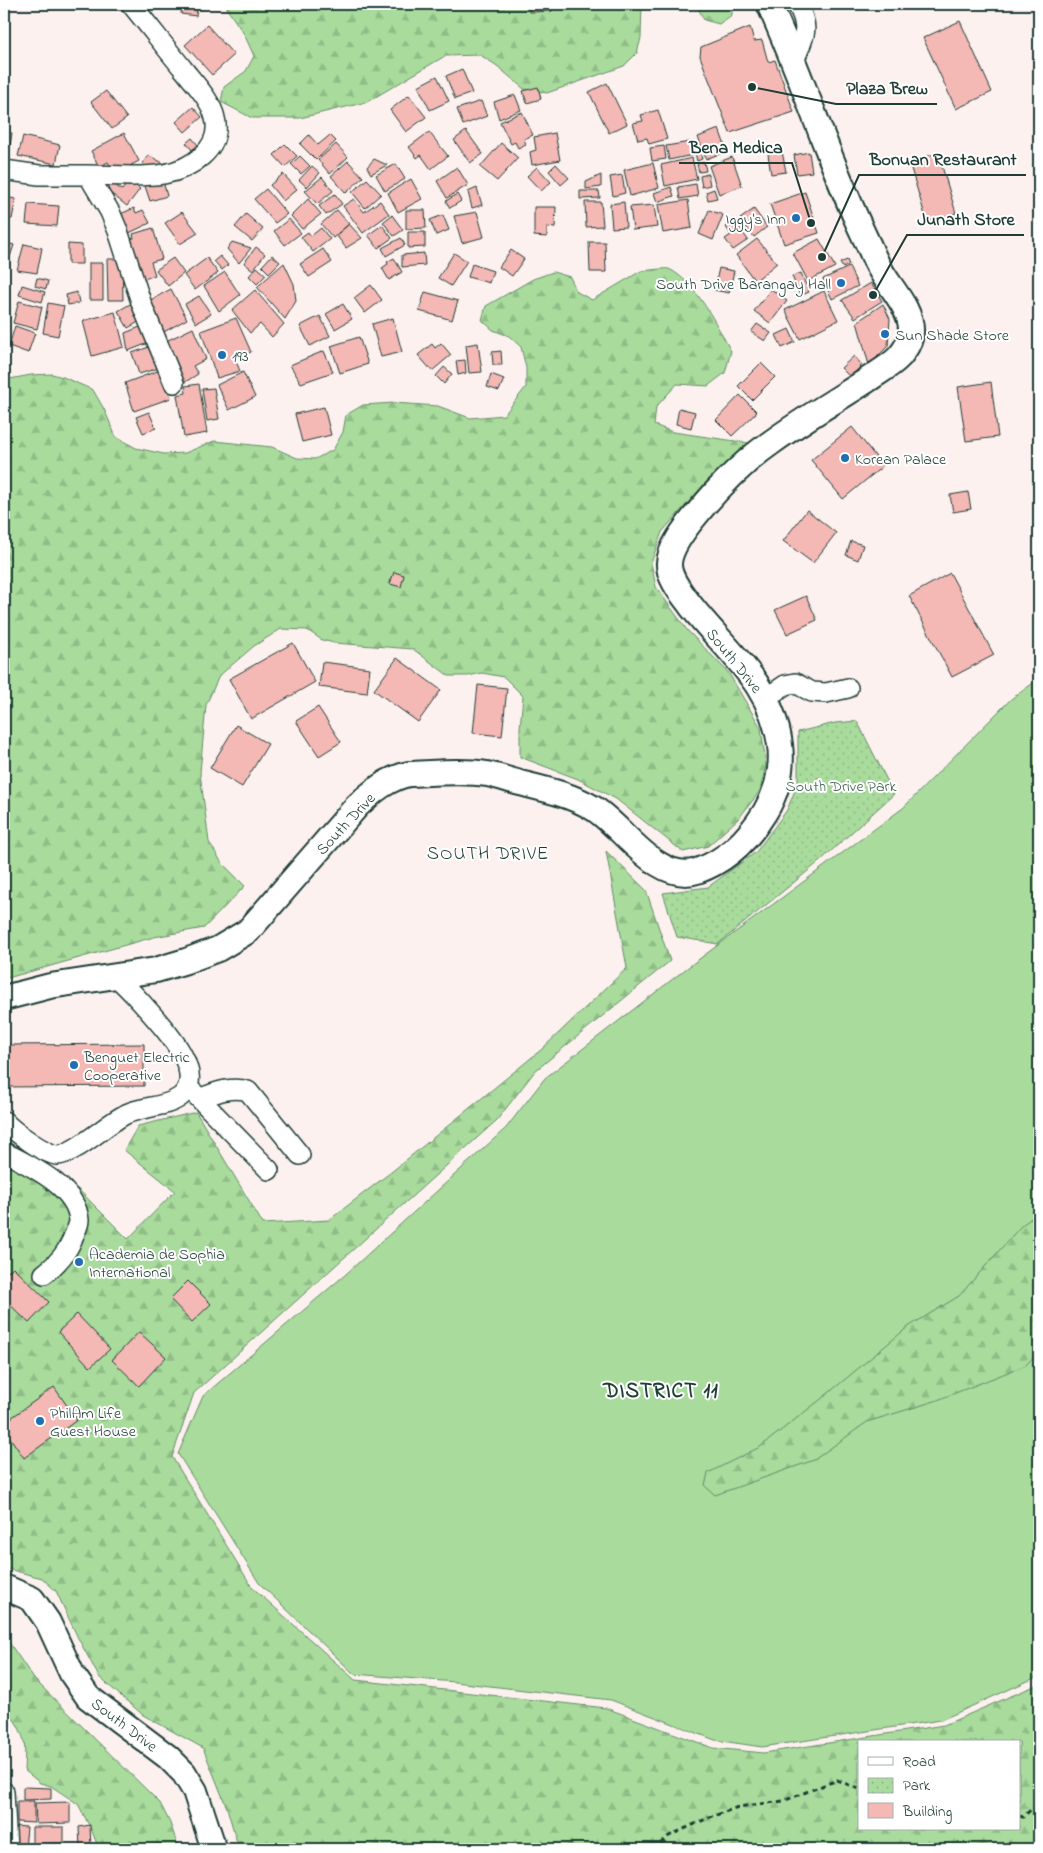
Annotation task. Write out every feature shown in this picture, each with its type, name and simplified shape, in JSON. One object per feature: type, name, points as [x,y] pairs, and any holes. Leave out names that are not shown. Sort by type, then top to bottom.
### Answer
[{"type":"main road","name":"South Drive","points":[[4,998],[50,986],[156,970],[218,949],[248,931],[357,806],[372,792],[397,776],[409,774],[485,773],[551,791],[593,808],[655,862],[670,870],[696,871],[731,853],[748,835],[773,798],[779,777],[781,755],[778,730],[766,698],[746,669],[702,620],[683,596],[672,577],[669,563],[676,541],[688,524],[730,478],[770,443],[898,358],[910,343],[912,326],[904,308],[879,268],[853,214],[794,62],[769,4]]},
{"type":"main road","name":"South Drive","points":[[4,1588],[32,1599],[48,1622],[72,1674],[88,1697],[168,1757],[184,1773],[195,1792],[214,1849]]},
{"type":"street","points":[[4,170],[39,175],[147,176],[180,170],[193,164],[202,156],[215,138],[215,118],[205,97],[131,4]]},
{"type":"street","points":[[794,62],[806,28],[805,20],[797,4]]},
{"type":"street","points":[[88,175],[110,212],[118,231],[142,305],[174,383]]},
{"type":"street","points":[[766,698],[785,686],[796,683],[812,692],[826,694],[848,688]]},
{"type":"street","points":[[116,977],[130,989],[173,1039],[187,1066],[194,1093],[269,1170]]},
{"type":"street","points":[[4,1121],[43,1151],[57,1156],[71,1151],[107,1125],[128,1113],[173,1101],[194,1093],[238,1088],[248,1091],[300,1155]]},
{"type":"street","points":[[4,1152],[50,1178],[72,1199],[79,1221],[70,1247],[58,1263],[44,1274]]},
{"type":"street","points":[[4,1792],[7,1849]]},
{"type":"path","points":[[654,1849],[669,1836],[738,1807],[783,1801],[837,1780],[858,1789]]},
{"type":"path","points":[[1020,1816],[1023,1817],[1039,1802]]},
{"type":"green space","points":[[228,4],[642,4],[641,38],[637,53],[624,66],[547,93],[524,89],[496,65],[480,55],[445,56],[367,102],[300,118],[252,118],[221,102],[224,87],[246,71],[254,56],[244,34],[227,9]]},
{"type":"green space","points":[[696,4],[732,4],[732,15],[719,24],[704,20]]},
{"type":"green space","points":[[671,270],[680,276],[698,295],[731,351],[725,373],[708,386],[677,384],[656,407],[654,425],[673,432],[749,443],[706,482],[662,532],[651,563],[656,587],[687,630],[728,672],[761,728],[766,765],[760,791],[739,818],[708,846],[683,852],[616,799],[578,779],[520,757],[523,696],[504,677],[482,673],[468,676],[449,676],[413,649],[334,643],[322,640],[307,630],[281,629],[254,646],[219,676],[206,705],[200,773],[209,842],[222,863],[245,886],[204,928],[154,937],[4,979],[4,380],[31,375],[52,374],[93,390],[104,409],[116,437],[136,448],[164,454],[185,453],[214,441],[272,447],[297,458],[315,459],[333,450],[343,432],[346,415],[363,405],[394,403],[438,406],[470,418],[504,415],[526,387],[526,368],[521,347],[509,336],[493,330],[482,320],[486,306],[533,279],[553,272],[570,277],[577,292],[592,300],[641,271]]},
{"type":"green space","points":[[1039,679],[1039,1676],[941,1720],[762,1747],[715,1740],[611,1700],[455,1682],[354,1674],[259,1583],[178,1454],[203,1396],[346,1274],[506,1128],[545,1078],[687,968],[903,808],[1011,699]]},
{"type":"green space","name":"South Drive Park","points":[[857,721],[894,794],[819,862],[718,944],[677,937],[663,893],[708,887],[756,852],[787,810],[798,783],[798,732],[835,723]]},
{"type":"green space","points":[[606,851],[646,890],[670,961],[535,1071],[497,1120],[194,1393],[172,1457],[252,1587],[355,1680],[606,1708],[713,1748],[764,1753],[944,1725],[1039,1684],[1039,1849],[239,1849],[227,1808],[203,1748],[143,1715],[99,1677],[56,1591],[42,1578],[4,1568],[4,1144],[56,1173],[80,1191],[128,1239],[175,1191],[124,1150],[138,1126],[196,1112],[263,1224],[329,1220],[395,1169],[542,1049],[627,968]]},
{"type":"green space","points":[[1039,1212],[1039,1351],[1026,1365],[935,1401],[867,1422],[814,1460],[715,1495],[705,1486],[708,1473],[760,1447],[908,1327],[959,1296],[1021,1226]]},
{"type":"green space","points":[[4,1635],[34,1679],[160,1803],[170,1823],[179,1849],[99,1849],[78,1804],[51,1786],[40,1783],[24,1770],[25,1750],[22,1734],[9,1713],[4,1710]]},
{"type":"building","points":[[173,4],[203,4],[202,9],[197,8],[196,16],[181,14],[182,7]]},
{"type":"building","points":[[529,4],[557,5],[552,6],[552,11],[529,12]]},
{"type":"building","points":[[960,21],[992,92],[956,109],[923,38]]},
{"type":"building","points":[[207,25],[234,55],[212,75],[185,45]]},
{"type":"building","points":[[750,27],[754,41],[762,40],[768,62],[775,60],[794,112],[730,133],[700,56],[701,47]]},
{"type":"building","points":[[462,69],[472,93],[455,99],[446,76]]},
{"type":"building","points":[[437,76],[449,101],[430,110],[418,86]]},
{"type":"building","points":[[607,83],[627,124],[609,133],[589,92]]},
{"type":"building","points":[[538,87],[541,99],[527,103],[523,91]]},
{"type":"building","points":[[106,91],[127,118],[112,129],[91,102]]},
{"type":"building","points":[[409,95],[426,117],[406,132],[390,110]]},
{"type":"building","points":[[515,95],[521,110],[499,119],[494,102]]},
{"type":"building","points":[[481,101],[487,116],[463,125],[457,109]]},
{"type":"building","points":[[193,107],[202,117],[185,132],[176,122]]},
{"type":"building","points":[[658,110],[667,139],[649,144],[647,138],[638,140],[633,123],[643,121],[641,115]]},
{"type":"building","points":[[522,112],[533,135],[524,139],[526,144],[518,148],[515,142],[511,144],[500,122]]},
{"type":"building","points":[[719,129],[727,151],[706,159],[698,137]]},
{"type":"building","points":[[466,131],[483,154],[470,163],[454,140]]},
{"type":"building","points":[[4,132],[12,133],[9,153],[4,152]]},
{"type":"building","points":[[429,132],[448,156],[431,169],[421,155],[417,158],[409,147]]},
{"type":"building","points":[[124,133],[139,161],[114,174],[108,162],[99,167],[91,151]]},
{"type":"building","points":[[555,133],[560,160],[532,165],[530,152],[536,150],[534,137]]},
{"type":"building","points":[[309,135],[318,145],[330,135],[336,141],[316,160],[300,144]]},
{"type":"building","points":[[23,136],[60,145],[56,164],[18,156]]},
{"type":"building","points":[[192,138],[198,145],[192,150],[186,143]]},
{"type":"building","points":[[690,142],[693,155],[669,160],[666,146]]},
{"type":"building","points":[[693,142],[697,142],[699,148],[695,149]]},
{"type":"building","points":[[501,143],[518,158],[497,181],[480,167]]},
{"type":"building","points":[[285,144],[297,156],[285,167],[274,155]]},
{"type":"building","points":[[336,144],[348,157],[330,174],[318,160]]},
{"type":"building","points":[[664,146],[666,159],[652,161],[650,148]]},
{"type":"building","points":[[782,151],[786,172],[771,174],[768,154]]},
{"type":"building","points":[[700,152],[702,159],[697,161],[695,153]]},
{"type":"building","points":[[809,152],[812,172],[797,174],[794,155]]},
{"type":"building","points":[[938,153],[956,213],[927,222],[909,162]]},
{"type":"building","points":[[148,155],[163,163],[158,173],[142,165]]},
{"type":"building","points":[[300,156],[310,166],[301,174],[291,164]]},
{"type":"building","points":[[732,157],[742,186],[719,194],[709,166]]},
{"type":"building","points":[[692,158],[697,179],[665,186],[661,165]]},
{"type":"building","points":[[374,159],[387,165],[371,174],[367,167]]},
{"type":"building","points":[[348,161],[363,177],[346,193],[331,176]]},
{"type":"building","points":[[704,162],[706,171],[699,172],[697,164]]},
{"type":"building","points":[[653,163],[659,188],[630,196],[624,170]]},
{"type":"building","points":[[396,164],[405,179],[385,191],[376,175]]},
{"type":"building","points":[[556,164],[569,178],[561,185],[549,171]]},
{"type":"building","points":[[312,166],[320,173],[307,187],[299,180]]},
{"type":"building","points":[[457,167],[468,185],[447,198],[437,181]]},
{"type":"building","points":[[537,167],[551,182],[541,191],[527,176]]},
{"type":"building","points":[[283,174],[297,189],[283,201],[270,185]]},
{"type":"building","points":[[708,174],[710,185],[702,187],[700,176]]},
{"type":"building","points":[[601,175],[601,187],[586,189],[586,182]]},
{"type":"building","points":[[622,175],[625,193],[613,196],[610,177]]},
{"type":"building","points":[[322,177],[333,191],[317,204],[305,191]]},
{"type":"building","points":[[367,179],[381,194],[365,208],[352,192]]},
{"type":"building","points":[[411,179],[422,199],[398,212],[388,193]]},
{"type":"building","points":[[109,181],[122,190],[129,181],[140,189],[127,206],[104,188]]},
{"type":"building","points":[[163,181],[167,196],[150,201],[145,186]]},
{"type":"building","points":[[696,184],[698,196],[680,199],[678,187]]},
{"type":"building","points":[[671,187],[674,196],[657,202],[654,193]]},
{"type":"building","points":[[477,188],[482,205],[472,208],[468,192]]},
{"type":"building","points":[[266,189],[287,214],[275,223],[254,199]]},
{"type":"building","points":[[714,189],[717,198],[708,200],[706,192]]},
{"type":"building","points":[[580,191],[599,191],[600,198],[580,199]]},
{"type":"building","points":[[805,192],[819,233],[784,244],[770,204]]},
{"type":"building","points":[[335,194],[342,204],[326,215],[319,206]]},
{"type":"building","points":[[457,194],[461,201],[450,208],[446,201]]},
{"type":"building","points":[[4,197],[16,199],[12,219],[4,218]]},
{"type":"building","points":[[308,199],[321,214],[302,229],[291,216]]},
{"type":"building","points":[[354,199],[364,212],[380,201],[389,214],[363,233],[343,206]]},
{"type":"building","points":[[688,200],[692,228],[663,233],[658,205]]},
{"type":"building","points":[[585,202],[601,202],[603,226],[586,227]]},
{"type":"building","points":[[624,202],[626,227],[612,228],[610,204]]},
{"type":"building","points":[[28,204],[59,206],[57,226],[26,224]]},
{"type":"building","points":[[654,205],[657,227],[633,230],[630,207]]},
{"type":"building","points":[[534,207],[556,207],[555,228],[547,227],[547,237],[534,236]]},
{"type":"building","points":[[134,208],[136,213],[143,210],[150,223],[125,235],[116,216]]},
{"type":"building","points":[[754,209],[767,227],[754,237],[740,219]]},
{"type":"building","points":[[337,210],[349,224],[333,238],[321,224]]},
{"type":"building","points":[[406,210],[425,210],[426,228],[406,229]]},
{"type":"building","points":[[709,210],[723,215],[713,240],[699,234]]},
{"type":"building","points":[[182,212],[198,233],[180,244],[165,223]]},
{"type":"building","points":[[477,212],[484,237],[462,243],[454,216]]},
{"type":"building","points":[[246,214],[263,229],[252,241],[235,227]]},
{"type":"building","points":[[392,215],[403,230],[394,236],[383,222]]},
{"type":"building","points":[[443,215],[449,230],[436,235],[430,220]]},
{"type":"building","points":[[289,219],[301,233],[285,245],[274,231]]},
{"type":"building","points":[[735,221],[748,240],[733,250],[725,239],[731,235],[726,227]]},
{"type":"building","points":[[349,224],[362,238],[346,248],[336,235]]},
{"type":"building","points":[[382,225],[392,238],[378,248],[368,235]]},
{"type":"building","points":[[153,228],[162,259],[151,262],[155,275],[139,281],[126,240],[134,238],[133,234]]},
{"type":"building","points":[[321,228],[330,239],[313,252],[301,237],[308,232],[311,236]]},
{"type":"building","points":[[408,232],[425,232],[425,247],[408,248]]},
{"type":"building","points":[[401,238],[405,245],[386,256],[382,248]]},
{"type":"building","points":[[757,239],[777,263],[755,281],[736,255]]},
{"type":"building","points":[[819,239],[835,267],[808,281],[793,253]]},
{"type":"building","points":[[4,242],[14,245],[7,266],[4,266]]},
{"type":"building","points":[[232,242],[251,248],[239,263],[227,249]]},
{"type":"building","points":[[589,242],[605,242],[606,272],[590,272]]},
{"type":"building","points":[[24,244],[42,248],[37,273],[17,270]]},
{"type":"building","points":[[68,244],[82,245],[82,264],[68,264]]},
{"type":"building","points":[[256,247],[265,254],[253,270],[244,263]]},
{"type":"building","points":[[323,249],[332,262],[309,277],[300,264]]},
{"type":"building","points":[[511,250],[524,259],[512,276],[499,267]]},
{"type":"building","points":[[424,253],[425,265],[402,267],[402,255]]},
{"type":"building","points":[[454,253],[467,261],[451,286],[438,278]]},
{"type":"building","points":[[272,255],[280,262],[269,273],[262,266]]},
{"type":"building","points":[[220,256],[228,265],[222,270],[214,261]]},
{"type":"building","points":[[173,258],[184,273],[168,286],[156,270]]},
{"type":"building","points":[[207,258],[218,273],[195,290],[184,275]]},
{"type":"building","points":[[394,258],[402,272],[389,280],[382,268]]},
{"type":"building","points":[[107,259],[122,259],[123,300],[108,300]]},
{"type":"building","points":[[847,260],[849,265],[843,268],[840,263]]},
{"type":"building","points":[[89,263],[103,263],[103,300],[89,300]]},
{"type":"building","points":[[284,263],[294,284],[296,301],[285,319],[257,287]]},
{"type":"building","points":[[472,264],[493,271],[489,283],[468,277]]},
{"type":"building","points":[[257,267],[266,275],[257,284],[249,276]]},
{"type":"building","points":[[849,267],[858,286],[832,299],[823,279]]},
{"type":"building","points":[[719,268],[734,271],[729,293],[714,290]]},
{"type":"building","points":[[225,272],[240,295],[219,311],[204,286]]},
{"type":"building","points":[[801,273],[809,292],[800,296],[792,276]]},
{"type":"building","points":[[37,278],[48,281],[46,289],[35,286]]},
{"type":"building","points":[[871,283],[882,301],[855,318],[842,300]]},
{"type":"building","points":[[22,285],[45,292],[42,302],[19,295]]},
{"type":"building","points":[[371,285],[382,300],[365,313],[354,298]]},
{"type":"building","points":[[171,289],[187,319],[162,333],[145,303]]},
{"type":"building","points":[[771,289],[787,301],[770,323],[754,311]]},
{"type":"building","points":[[255,290],[284,324],[272,337],[260,324],[250,333],[232,310]]},
{"type":"building","points":[[4,291],[9,292],[7,315],[4,314]]},
{"type":"building","points":[[824,291],[838,320],[800,339],[785,310]]},
{"type":"building","points":[[77,292],[79,303],[68,305],[66,295]]},
{"type":"building","points":[[425,292],[458,301],[452,320],[419,311]]},
{"type":"building","points":[[199,296],[211,314],[196,323],[185,304]]},
{"type":"building","points":[[19,301],[42,307],[37,329],[13,323]]},
{"type":"building","points":[[48,303],[64,306],[58,336],[43,333]]},
{"type":"building","points":[[132,303],[142,320],[128,328],[118,311]]},
{"type":"building","points":[[343,304],[352,319],[335,329],[326,314]]},
{"type":"building","points":[[883,304],[890,319],[888,346],[869,365],[857,322]]},
{"type":"building","points":[[115,312],[124,347],[92,356],[83,321]]},
{"type":"building","points":[[320,316],[330,336],[310,346],[300,326]]},
{"type":"building","points":[[236,318],[251,352],[235,359],[240,371],[217,378],[201,331]]},
{"type":"building","points":[[393,318],[402,352],[381,357],[372,324]]},
{"type":"building","points":[[757,324],[771,333],[765,341],[751,332]]},
{"type":"building","points":[[145,325],[151,342],[128,351],[125,333]]},
{"type":"building","points":[[15,326],[35,333],[28,353],[9,346]]},
{"type":"building","points":[[193,328],[206,359],[193,366],[198,374],[182,384],[162,343]]},
{"type":"building","points":[[789,329],[795,342],[782,348],[776,335]]},
{"type":"building","points":[[359,337],[368,364],[340,373],[331,346]]},
{"type":"building","points":[[1037,337],[1039,337],[1039,359]]},
{"type":"building","points":[[441,343],[451,355],[432,371],[418,355],[432,344],[435,348]]},
{"type":"building","points":[[478,343],[482,372],[469,373],[466,345]]},
{"type":"building","points":[[152,346],[159,368],[139,374],[132,353]]},
{"type":"building","points":[[324,351],[333,372],[301,383],[290,365]]},
{"type":"building","points":[[501,351],[502,365],[493,365],[492,352]]},
{"type":"building","points":[[854,356],[862,365],[850,377],[841,368]]},
{"type":"building","points":[[465,360],[466,373],[458,375],[456,361]]},
{"type":"building","points":[[761,363],[775,377],[752,400],[738,386]]},
{"type":"building","points":[[444,367],[452,374],[444,384],[436,376]]},
{"type":"building","points":[[160,370],[171,398],[134,411],[125,383]]},
{"type":"building","points":[[243,372],[255,397],[229,410],[217,385]]},
{"type":"building","points":[[491,374],[504,379],[499,391],[487,387]]},
{"type":"building","points":[[991,382],[998,437],[966,441],[958,387]]},
{"type":"building","points":[[199,384],[207,433],[184,437],[177,395],[186,393],[185,386]]},
{"type":"building","points":[[214,388],[219,419],[207,421],[202,389]]},
{"type":"building","points":[[740,395],[757,412],[732,436],[716,420]]},
{"type":"building","points":[[324,407],[331,435],[302,442],[295,414]]},
{"type":"building","points":[[679,408],[695,412],[691,428],[676,424]]},
{"type":"building","points":[[149,412],[156,428],[143,433],[136,417]]},
{"type":"building","points":[[852,427],[883,466],[843,499],[811,460]]},
{"type":"building","points":[[968,492],[971,509],[953,512],[950,495]]},
{"type":"building","points":[[807,510],[836,533],[813,563],[783,541]]},
{"type":"building","points":[[851,541],[863,545],[858,560],[846,555]]},
{"type":"building","points":[[394,572],[404,575],[401,587],[390,584]]},
{"type":"building","points":[[950,573],[994,655],[952,677],[909,596]]},
{"type":"building","points":[[806,596],[817,620],[787,634],[775,610]]},
{"type":"building","points":[[293,643],[315,682],[251,719],[229,679]]},
{"type":"building","points":[[397,658],[441,690],[418,722],[374,690]]},
{"type":"building","points":[[322,662],[370,668],[367,693],[319,687]]},
{"type":"building","points":[[478,685],[507,688],[502,736],[473,733]]},
{"type":"building","points":[[318,707],[341,742],[319,756],[296,721]]},
{"type":"building","points":[[236,725],[268,744],[242,787],[210,768]]},
{"type":"building","name":"Benguet Electric Cooperative","points":[[144,1044],[144,1086],[4,1087],[4,1045]]},
{"type":"building","points":[[13,1267],[49,1302],[29,1323],[4,1299],[4,1276]]},
{"type":"building","points":[[188,1281],[211,1304],[192,1322],[170,1299]]},
{"type":"building","points":[[77,1314],[110,1349],[90,1367],[58,1332]]},
{"type":"building","points":[[139,1332],[166,1357],[139,1386],[112,1360]]},
{"type":"building","name":"PhilAm Life Guest House","points":[[54,1387],[77,1420],[24,1458],[4,1429],[4,1423]]},
{"type":"building","points":[[23,1787],[51,1788],[51,1799],[23,1800]]},
{"type":"building","points":[[17,1801],[34,1801],[34,1823],[17,1822]]},
{"type":"building","points":[[70,1802],[70,1823],[36,1824],[35,1803]]},
{"type":"building","points":[[90,1825],[91,1849],[80,1849],[79,1827]]},
{"type":"building","points":[[12,1826],[27,1827],[25,1849],[11,1849]]},
{"type":"building","points":[[32,1827],[64,1827],[64,1843],[32,1844]]},
{"type":"building","points":[[26,1846],[66,1846],[66,1849],[26,1849]]},
{"type":"place","name":"Plaza Brew","points":[[752,87]]},
{"type":"place","name":"Iggy's Inn","points":[[796,218]]},
{"type":"place","name":"Bena Medica","points":[[811,223]]},
{"type":"place","name":"Bonuan Restaurant","points":[[822,257]]},
{"type":"place","name":"South Drive Barangay Hall","points":[[841,283]]},
{"type":"place","name":"Junath Store","points":[[873,295]]},
{"type":"place","name":"Sun Shade Store","points":[[885,334]]},
{"type":"place","name":"193","points":[[222,355]]},
{"type":"place","name":"Korean Palace","points":[[845,458]]},
{"type":"place","name":"Benguet Electric Cooperative","points":[[74,1065]]},
{"type":"place","name":"Academia de Sophia International","points":[[79,1262]]},
{"type":"place","name":"PhilAm Life Guest House","points":[[40,1421]]},
{"type":"district","name":"SOUTH DRIVE","points":[[488,852]]},
{"type":"district","name":"DISTRICT 11","points":[[661,1390]]}]
